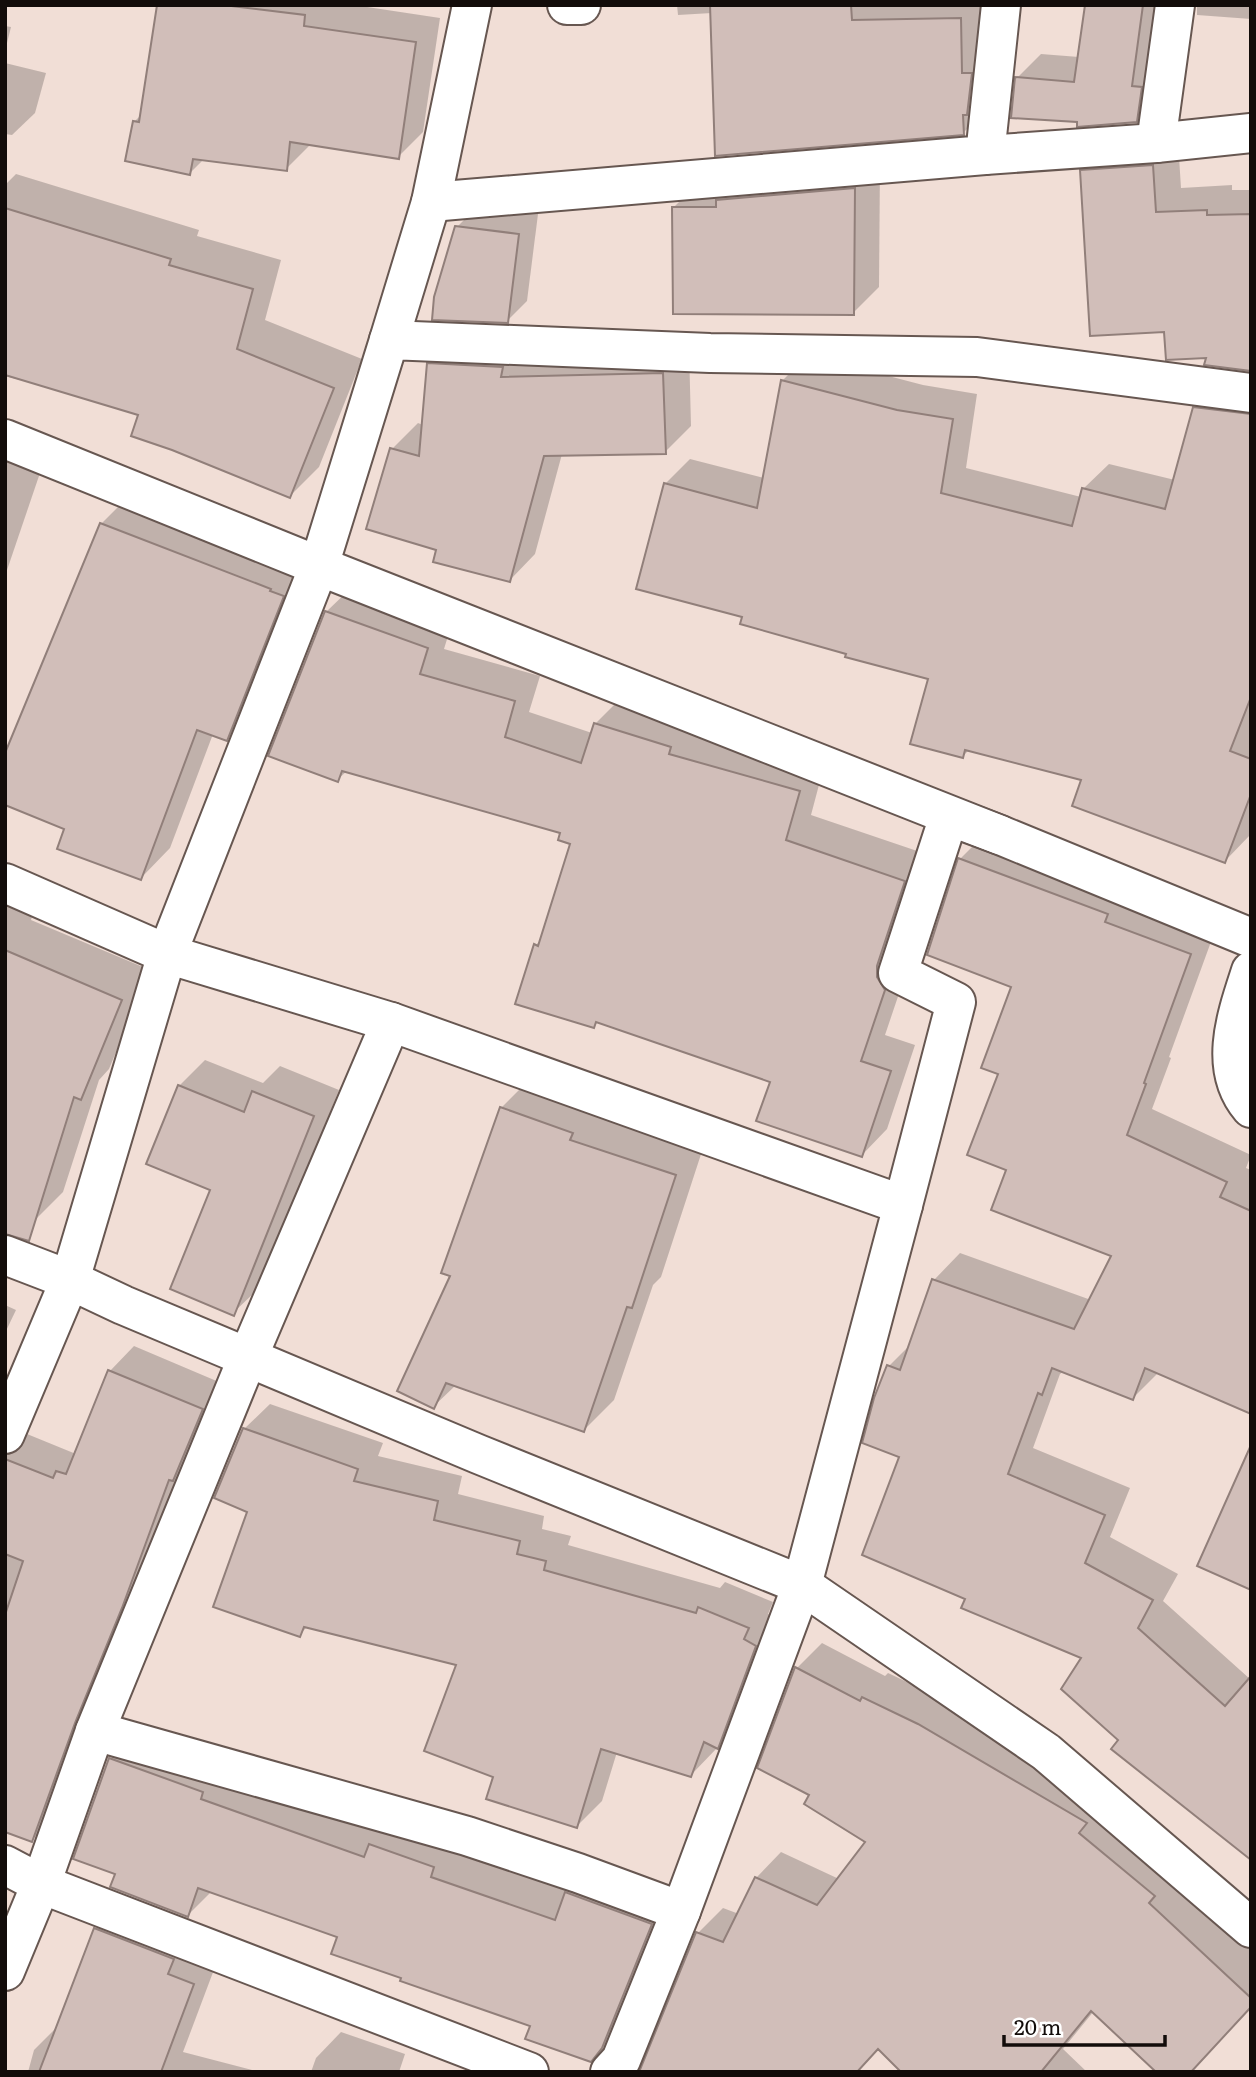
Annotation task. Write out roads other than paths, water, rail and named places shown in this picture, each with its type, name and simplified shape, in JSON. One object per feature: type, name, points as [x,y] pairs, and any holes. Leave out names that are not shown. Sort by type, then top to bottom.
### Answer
[{"type":"street","points":[[5,1434],[71,1280],[167,954],[319,566],[431,202],[472,5]]},
{"type":"street","points":[[567,5],[581,5]]},
{"type":"street","points":[[985,155],[1000,5]]},
{"type":"street","points":[[1156,143],[1175,5]]},
{"type":"street","points":[[431,202],[1251,133]]},
{"type":"street","points":[[389,340],[710,353],[977,357],[1251,393]]},
{"type":"street","points":[[5,439],[1000,835],[1251,938]]},
{"type":"street","points":[[610,2072],[621,2060],[681,1911],[802,1585],[903,1205],[956,1002],[898,973],[949,816],[1000,835]]},
{"type":"street","points":[[5,883],[167,954],[391,1022],[903,1205]]},
{"type":"street","points":[[1251,971],[1233,1028],[1232,1055],[1238,1082],[1251,1108]]},
{"type":"street","points":[[5,1971],[41,1884],[95,1731],[248,1357],[391,1022]]},
{"type":"street","points":[[5,1255],[71,1280],[123,1305],[478,1454],[802,1585],[1046,1752],[1251,1928]]},
{"type":"street","points":[[95,1731],[467,1836],[681,1911]]},
{"type":"street","points":[[5,1865],[41,1884],[529,2072]]}]
